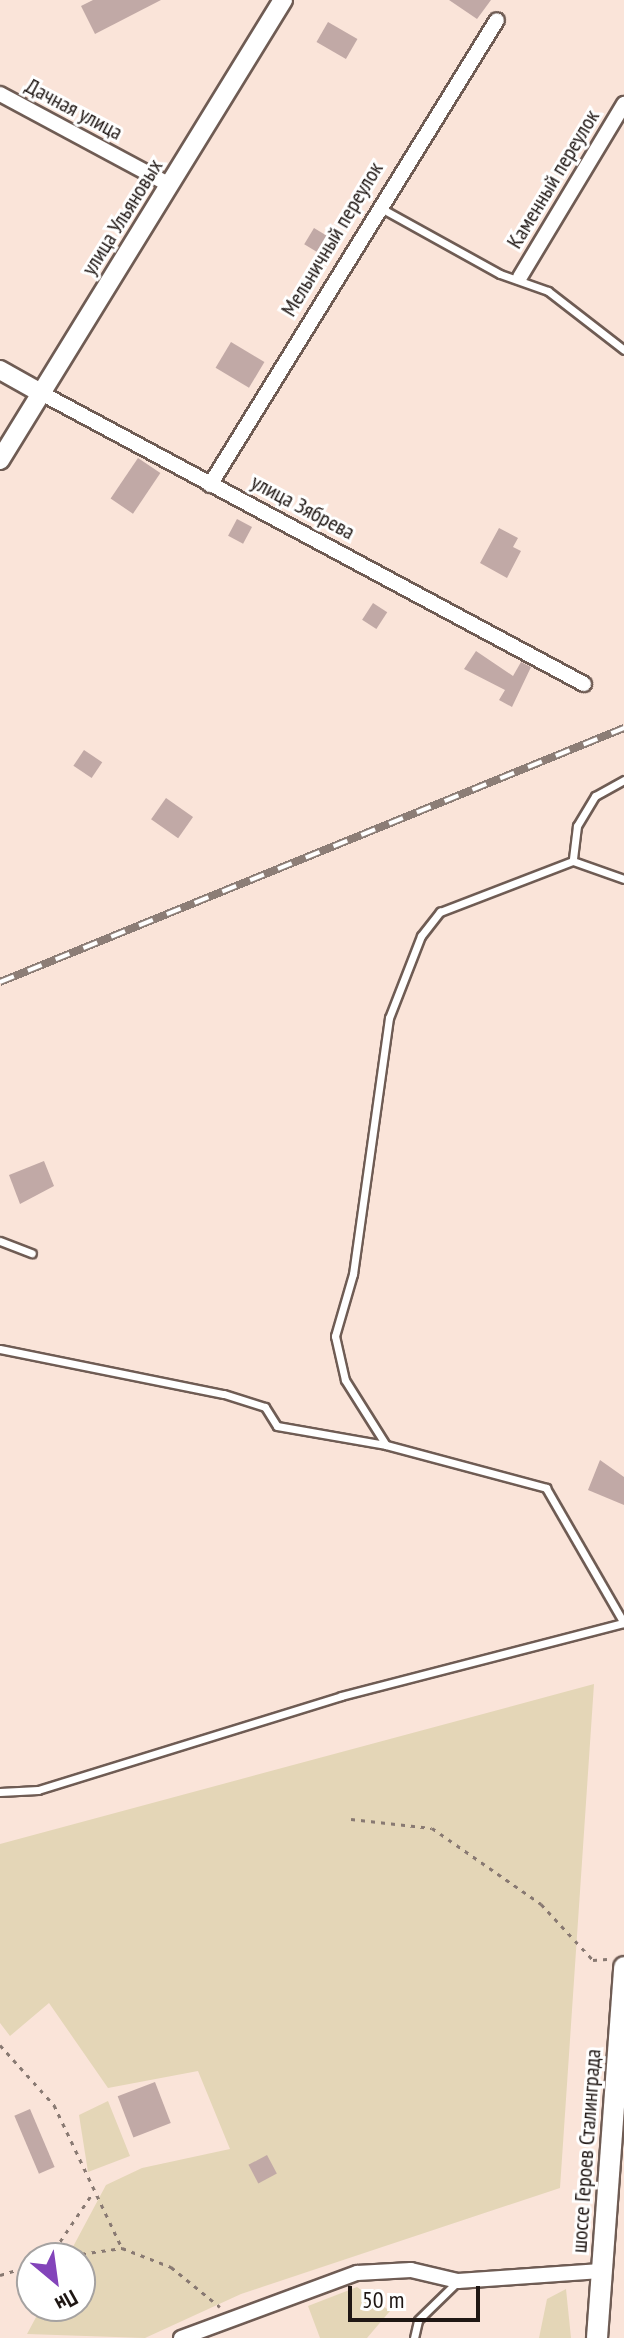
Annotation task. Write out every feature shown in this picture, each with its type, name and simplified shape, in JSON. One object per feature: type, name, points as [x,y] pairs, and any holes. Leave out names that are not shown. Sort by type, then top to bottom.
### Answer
[{"type":"main road","name":"шоссе Героев Сталинграда","points":[[597,2338],[619,2089],[624,1967]]},
{"type":"street","name":"улица Ульяновых","points":[[0,460],[283,0]]},
{"type":"street","name":"Мельничный переулок","points":[[210,485],[377,206],[497,20]]},
{"type":"street","name":"Дачная улица","points":[[0,94],[170,185]]},
{"type":"street","name":"Каменный переулок","points":[[520,277],[624,104]]},
{"type":"street","name":"улица Зябрева","points":[[0,370],[584,684]]},
{"type":"street","points":[[181,2338],[229,2315],[270,2308],[357,2273],[411,2270],[458,2281],[601,2271]]},
{"type":"lane","points":[[377,206],[500,274],[520,277],[624,350]]},
{"type":"lane","points":[[573,861],[577,826],[595,796],[624,780]]},
{"type":"lane","points":[[386,1445],[345,1380],[335,1336],[353,1274],[389,1018],[421,936],[440,912],[573,861],[624,879]]},
{"type":"lane","points":[[0,1241],[32,1253]]},
{"type":"lane","points":[[0,1349],[224,1394],[265,1407],[277,1426],[386,1445],[546,1488],[624,1623],[341,1696],[38,1790],[0,1792]]},
{"type":"lane","points":[[414,2338],[418,2320],[458,2281]]},
{"type":"path","points":[[351,1819],[432,1828],[541,1904],[593,1960],[624,1958]]},
{"type":"path","points":[[0,2045],[54,2105],[92,2194],[122,2248]]},
{"type":"path","points":[[61,2242],[92,2194]]},
{"type":"path","points":[[96,2252],[122,2248],[171,2267],[229,2315]]},
{"type":"shaded area","points":[[594,1684],[560,2188],[241,2294],[145,2338],[27,2334],[33,2322],[96,2322],[96,2242],[76,2242],[106,2185],[142,2168],[230,2149],[198,2071],[108,2088],[49,2003],[10,2036],[0,2023],[0,1844]]},
{"type":"shaded area","points":[[108,2101],[130,2156],[88,2172],[79,2115]]},
{"type":"shaded area","points":[[357,2287],[390,2311],[367,2338],[320,2338],[308,2306]]},
{"type":"shaded area","points":[[566,2289],[571,2338],[539,2338],[547,2299]]},
{"type":"building","points":[[93,0],[161,0],[95,34],[81,6]]},
{"type":"building","points":[[449,0],[491,0],[477,19]]},
{"type":"building","points":[[328,22],[357,39],[346,59],[316,42]]},
{"type":"building","points":[[314,228],[336,241],[327,258],[304,244]]},
{"type":"building","points":[[231,342],[264,362],[249,388],[216,368]]},
{"type":"building","points":[[138,458],[160,473],[133,514],[111,499]]},
{"type":"building","points":[[237,519],[252,527],[243,544],[228,536]]},
{"type":"building","points":[[499,528],[518,538],[513,547],[521,551],[507,578],[480,563]]},
{"type":"building","points":[[373,603],[387,612],[376,629],[362,620]]},
{"type":"building","points":[[476,651],[513,676],[521,662],[531,667],[512,707],[499,700],[505,690],[464,669]]},
{"type":"building","points":[[84,750],[102,762],[92,778],[73,766]]},
{"type":"building","points":[[166,798],[193,817],[178,838],[151,819]]},
{"type":"building","points":[[44,1161],[54,1186],[20,1204],[9,1175]]},
{"type":"building","points":[[600,1460],[624,1477],[624,1505],[588,1490]]},
{"type":"building","points":[[155,2082],[171,2123],[133,2137],[118,2096]]},
{"type":"building","points":[[30,2109],[55,2167],[39,2174],[14,2116]]},
{"type":"building","points":[[267,2155],[277,2174],[258,2183],[248,2165]]},
{"type":"railway","points":[[0,982],[624,728]]}]
